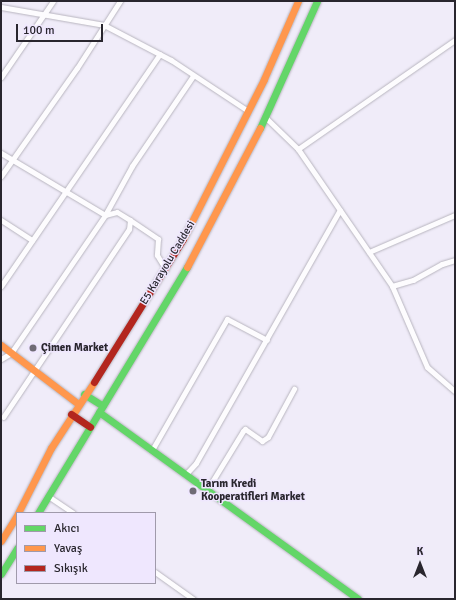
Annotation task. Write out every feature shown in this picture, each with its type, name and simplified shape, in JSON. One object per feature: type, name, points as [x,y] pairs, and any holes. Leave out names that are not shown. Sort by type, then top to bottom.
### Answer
[{"type":"main road","name":"E5 Karayolu Caddesi","points":[[19,512],[50,448],[166,270],[201,208],[248,111],[298,1]]},
{"type":"main road","name":"E5 Karayolu Caddesi","points":[[39,512],[194,256],[265,117],[316,1]]},
{"type":"main road","points":[[1,345],[78,403]]},
{"type":"main road","points":[[84,394],[152,450],[358,599]]},
{"type":"main road","points":[[71,414],[90,427]]},
{"type":"main road","name":"E5 Karayolu Caddesi","points":[[1,541],[16,517]]},
{"type":"main road","points":[[1,574],[16,550]]},
{"type":"street","points":[[1,77],[46,14],[53,1]]},
{"type":"street","points":[[1,176],[77,68],[120,1]]},
{"type":"street","points":[[1,7],[104,24],[160,54],[248,111]]},
{"type":"street","points":[[298,149],[455,40]]},
{"type":"street","points":[[1,286],[160,54]]},
{"type":"street","points":[[1,359],[11,353],[105,215],[132,166],[193,76]]},
{"type":"street","points":[[265,117],[298,149],[392,286],[427,367],[455,391]]},
{"type":"street","points":[[1,153],[65,194],[105,215],[117,212],[158,239],[157,255],[166,270]]},
{"type":"street","points":[[186,474],[196,463],[340,210]]},
{"type":"street","points":[[368,252],[455,215]]},
{"type":"street","points":[[1,220],[32,240]]},
{"type":"street","points":[[3,417],[129,228],[130,220]]},
{"type":"street","points":[[392,286],[413,280],[442,264],[455,260]]},
{"type":"street","points":[[152,450],[227,319],[266,340]]},
{"type":"street","points":[[207,490],[245,429],[262,441],[268,437],[294,389]]},
{"type":"street","points":[[48,496],[71,512]]},
{"type":"street","points":[[156,573],[193,599]]},
{"type":"traffic: fast","points":[[260,128],[317,1]]},
{"type":"traffic: fast","points":[[39,512],[187,267]]},
{"type":"traffic: fast","points":[[84,394],[103,406]]},
{"type":"traffic: fast","points":[[99,412],[358,599]]},
{"type":"traffic: fast","points":[[1,574],[16,550]]},
{"type":"traffic: slow","points":[[183,239],[264,79],[298,1]]},
{"type":"traffic: slow","points":[[187,267],[260,128]]},
{"type":"traffic: slow","points":[[1,345],[77,403]]},
{"type":"traffic: slow","points":[[19,512],[51,448],[94,382]]},
{"type":"traffic: slow","points":[[1,541],[16,517]]},
{"type":"traffic: jam","points":[[94,382],[183,239]]},
{"type":"traffic: jam","points":[[71,414],[90,427]]},
{"type":"place","name":"Çimen Market","points":[[33,348]]},
{"type":"place","name":"Tarım Kredi Kooperatifleri Market","points":[[193,491]]}]
